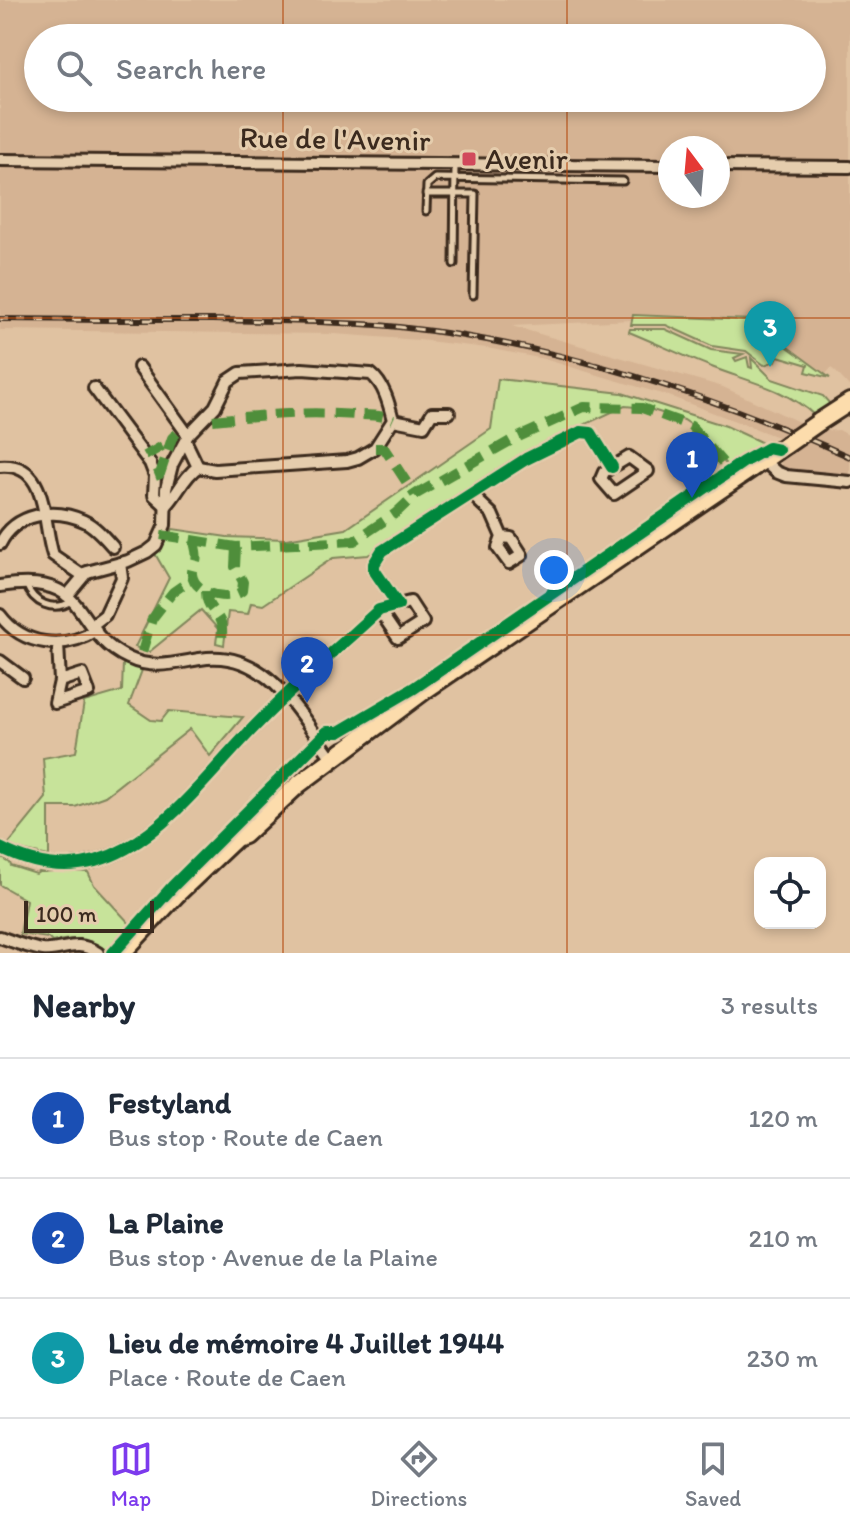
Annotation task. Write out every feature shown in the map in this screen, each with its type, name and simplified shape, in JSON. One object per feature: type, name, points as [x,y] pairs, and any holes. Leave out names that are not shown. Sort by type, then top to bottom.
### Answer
[{"type":"main road","points":[[122,953],[176,895],[329,754],[850,402]]},
{"type":"street","name":"Rue de l'Avenir","points":[[0,160],[658,166]]},
{"type":"street","points":[[730,166],[850,167]]},
{"type":"street","points":[[139,367],[187,438],[198,467]]},
{"type":"street","points":[[70,598],[82,575],[120,563],[156,545],[165,525],[172,465],[187,438],[215,407],[232,376],[302,369],[371,374],[378,380],[393,420]]},
{"type":"street","points":[[94,388],[150,463],[155,476],[154,495],[166,506]]},
{"type":"street","points":[[393,420],[424,426],[432,413],[449,413]]},
{"type":"street","points":[[166,506],[190,472],[198,467],[215,470],[347,461],[375,448],[393,420]]},
{"type":"street","points":[[398,605],[374,570],[376,559],[382,551],[526,459],[581,432],[591,433],[612,467]]},
{"type":"street","points":[[763,460],[776,472],[786,476],[850,482]]},
{"type":"street","points":[[0,466],[14,466],[31,476],[40,494],[53,555],[82,575]]},
{"type":"street","points":[[471,494],[492,514],[502,537]]},
{"type":"street","points":[[0,544],[19,522],[44,514],[66,514],[87,522],[113,547]]},
{"type":"street","points":[[0,615],[4,628],[35,641],[58,644],[94,627],[105,615],[122,578],[120,563]]},
{"type":"street","points":[[0,586],[41,584],[70,598],[118,653],[140,662],[168,665],[222,658],[249,664],[269,677],[287,696],[329,754]]},
{"type":"street","points":[[0,848],[27,860],[53,865],[81,864],[121,852],[176,812],[248,732],[379,610],[410,602],[423,622],[398,638],[379,610]]},
{"type":"street","points":[[58,644],[60,681]]},
{"type":"street","points":[[0,661],[23,678]]},
{"type":"street","points":[[0,937],[45,952],[71,945],[88,947],[98,953]]},
{"type":"lane","points":[[454,264],[455,164]]},
{"type":"lane","points":[[426,211],[427,185],[435,178],[623,181]]},
{"type":"lane","points":[[426,194],[475,194],[473,295]]},
{"type":"lane","points":[[26,583],[30,594],[46,605],[64,606],[70,598]]},
{"type":"shaded area","points":[[0,0],[850,0],[850,387],[831,368],[826,374],[750,320],[634,315],[632,320],[512,326],[723,387],[801,423],[783,439],[669,396],[544,359],[419,340],[334,334],[0,330]]},
{"type":"shaded area","points":[[839,430],[850,436],[850,478],[786,473],[780,461],[823,431]]},
{"type":"green space","points":[[633,315],[751,320],[830,378],[806,372],[808,365],[778,356],[776,361],[764,365],[746,351],[712,346],[666,325],[631,325]]},
{"type":"green space","points":[[630,329],[665,329],[711,350],[743,354],[734,358],[736,361],[747,357],[752,368],[751,358],[772,379],[823,396],[831,405],[815,416],[791,398],[689,358],[629,332]]},
{"type":"green space","points":[[498,379],[622,393],[726,426],[767,445],[730,469],[693,426],[684,420],[646,408],[625,406],[542,444],[368,555],[333,558],[263,605],[251,603],[248,614],[228,612],[224,645],[216,643],[218,629],[201,610],[149,652],[135,647],[169,578],[154,552],[173,529],[227,537],[286,539],[346,529],[491,429]]},
{"type":"green space","points":[[123,663],[142,670],[129,705],[151,720],[161,721],[169,711],[243,717],[210,756],[190,729],[105,796],[75,807],[49,807],[49,856],[6,847],[46,798],[43,758],[76,752],[84,702],[122,691]]},
{"type":"green space","points":[[0,857],[11,866],[36,874],[88,872],[94,885],[131,925],[108,951],[81,940],[52,942],[48,938],[20,934],[26,900],[0,885]]},
{"type":"railway","points":[[0,319],[329,322],[458,335],[515,345],[629,374],[741,412],[850,457]]},
{"type":"marked path","points":[[161,535],[236,547],[354,541],[396,513],[415,495],[512,440],[584,407],[642,408],[691,426],[730,471]]},
{"type":"marked path","points":[[213,420],[320,413],[393,420]]},
{"type":"marked path","points":[[155,476],[160,474],[172,438],[181,429]]},
{"type":"marked path","points":[[145,456],[171,441]]},
{"type":"marked path","points":[[375,448],[384,448],[415,495]]},
{"type":"marked path","points":[[194,541],[197,556],[192,572],[194,581],[205,591],[221,596],[242,591],[243,582],[235,567],[236,547]]},
{"type":"marked path","points":[[142,652],[152,619],[173,592],[193,578]]},
{"type":"marked path","points":[[206,591],[208,602],[221,623],[222,645]]},
{"type":"cycle path","points":[[0,848],[42,863],[81,864],[115,854],[147,835],[177,810],[259,722],[318,665],[379,610],[398,605],[374,570],[382,551],[526,459],[581,432],[591,433],[612,467]]},
{"type":"cycle path","points":[[113,953],[173,886],[327,732],[339,732],[414,688],[743,462],[768,448],[778,450]]},
{"type":"place","name":"Avenir","points":[[469,159]]},
{"type":"place","name":"Lieu de mémoire 4 Juillet 1944","points":[[770,367]]},
{"type":"place","name":"Festyland","points":[[692,498]]},
{"type":"place","name":"La Plaine","points":[[307,703]]}]
